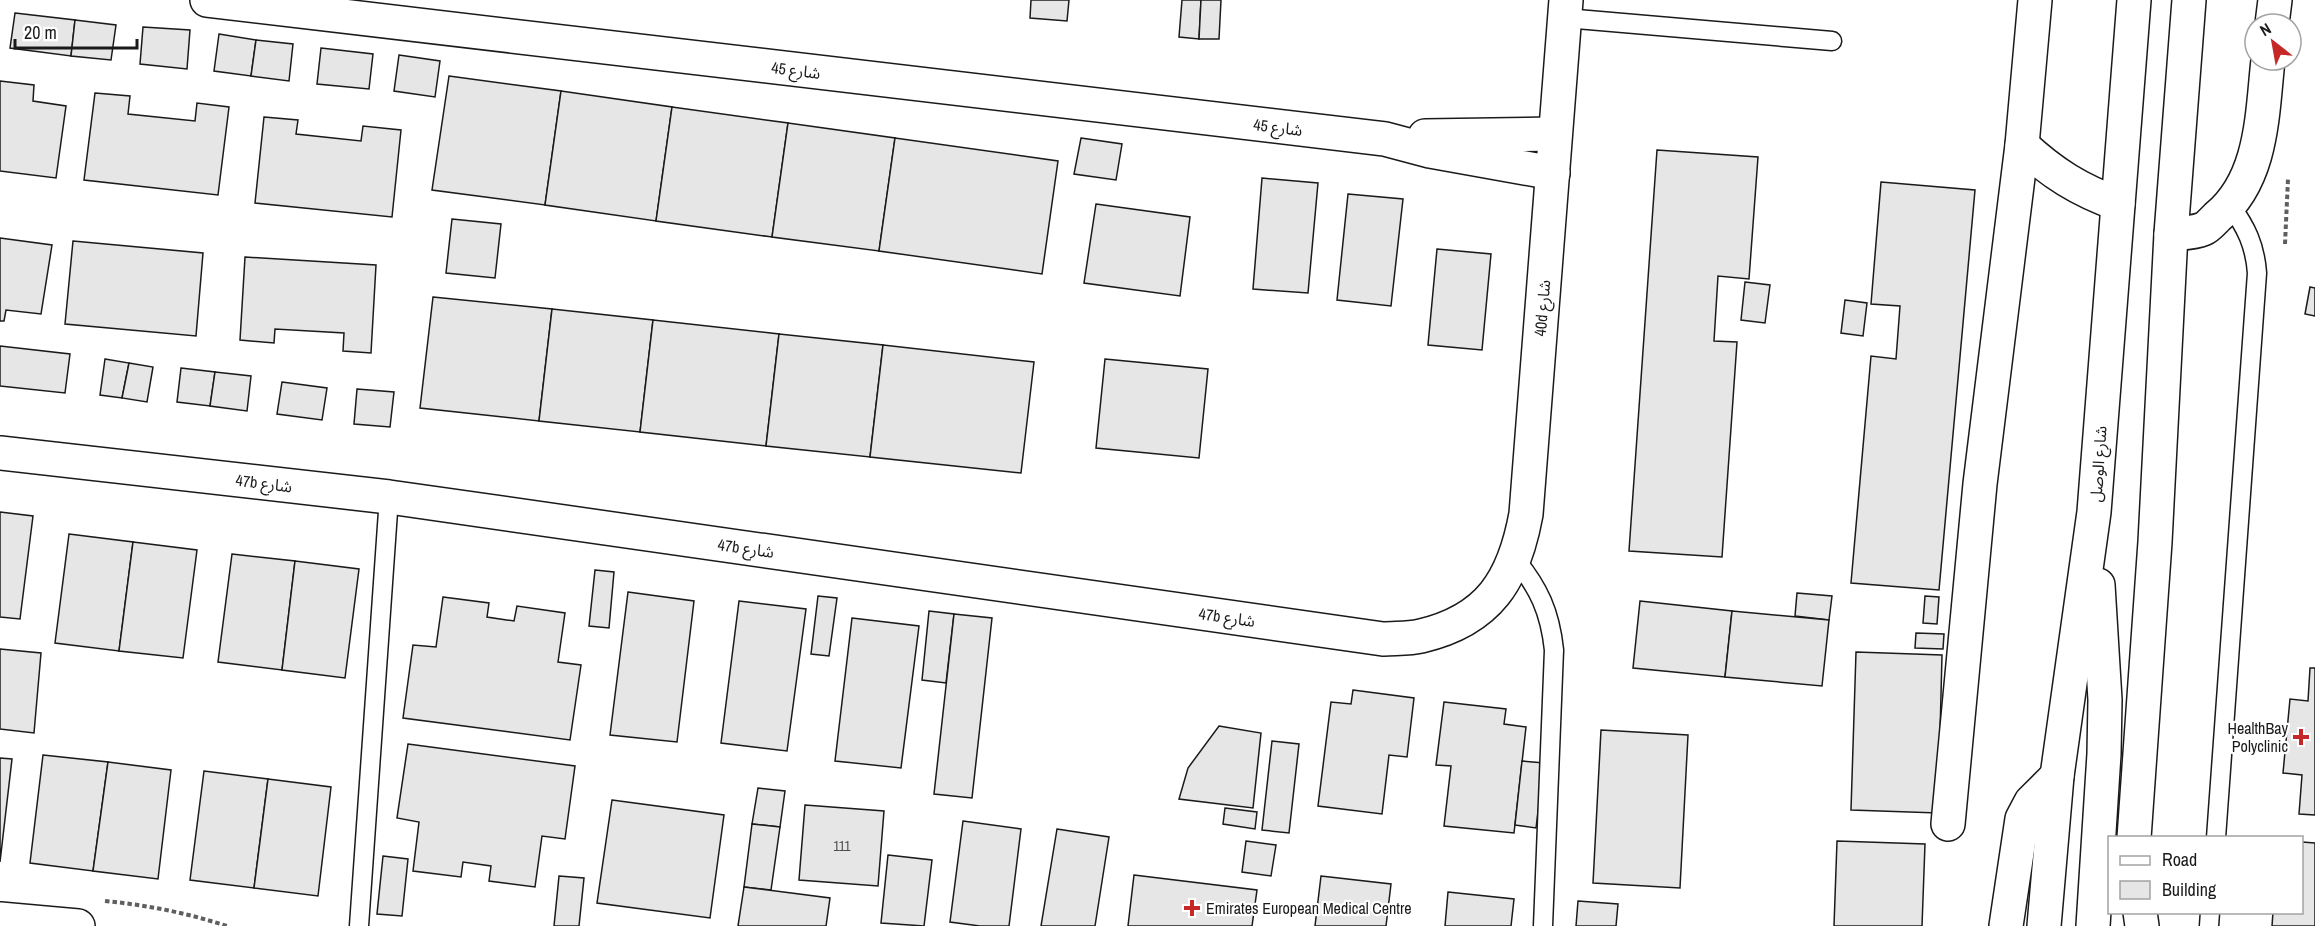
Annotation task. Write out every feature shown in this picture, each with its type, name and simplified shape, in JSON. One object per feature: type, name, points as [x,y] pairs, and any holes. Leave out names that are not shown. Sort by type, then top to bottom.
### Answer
[{"type":"street","name":"شارع 45","points":[[207,0],[1384,139],[1430,151],[1553,173]]},
{"type":"street","points":[[1948,824],[1980,484],[2022,145],[2036,0]]},
{"type":"street","name":"شارع الوصل","points":[[2044,926],[2057,776],[2094,512],[2134,0]]},
{"type":"street","points":[[2134,836],[2155,542],[2171,234],[2189,0]]},
{"type":"street","name":"40d شارع","points":[[1485,607],[1502,584],[1515,559],[1526,514],[1566,9]]},
{"type":"street","points":[[2171,234],[2203,230],[2230,205],[2239,193],[2251,168],[2257,148],[2266,72]]},
{"type":"street","name":"شارع 45","points":[[1384,139],[1447,135],[1556,134]]},
{"type":"street","points":[[2022,145],[2043,165],[2066,181],[2118,204]]},
{"type":"street","name":"47b شارع","points":[[0,453],[389,497],[1383,639],[1419,636],[1454,626],[1485,607]]},
{"type":"street","points":[[2092,926],[2104,754],[2105,700],[2094,512]]},
{"type":"street","points":[[2006,926],[2022,819],[2031,802],[2057,776]]},
{"type":"street","points":[[0,918],[78,926]]},
{"type":"lane","points":[[1566,9],[1832,41]]},
{"type":"lane","points":[[2216,836],[2257,273],[2253,242],[2230,205]]},
{"type":"lane","points":[[359,926],[389,497]]},
{"type":"lane","points":[[1515,559],[1532,579],[1545,604],[1554,650],[1543,926]]},
{"type":"path","points":[[2285,247],[2288,177]]},
{"type":"path","points":[[99,900],[143,905],[195,916],[227,926]]},
{"type":"building","points":[[1031,0],[1069,0],[1067,21],[1030,18]]},
{"type":"building","points":[[1182,0],[1201,0],[1199,39],[1179,37]]},
{"type":"building","points":[[1201,0],[1221,0],[1219,39],[1199,39]]},
{"type":"building","points":[[15,13],[75,20],[71,56],[10,48]]},
{"type":"building","points":[[75,20],[116,25],[111,60],[71,56]]},
{"type":"building","points":[[143,27],[190,30],[187,69],[140,64]]},
{"type":"building","points":[[219,34],[256,40],[251,76],[214,71]]},
{"type":"building","points":[[256,40],[293,44],[289,81],[251,76]]},
{"type":"building","points":[[321,48],[373,54],[369,89],[317,84]]},
{"type":"building","points":[[399,55],[440,61],[435,97],[394,91]]},
{"type":"building","points":[[449,76],[561,91],[545,205],[432,190]]},
{"type":"building","points":[[0,81],[34,85],[33,101],[66,106],[56,178],[0,171]]},
{"type":"building","points":[[561,91],[672,107],[656,221],[545,205]]},
{"type":"building","points":[[95,93],[130,96],[128,114],[195,121],[197,103],[229,107],[218,195],[84,180]]},
{"type":"building","points":[[672,107],[788,123],[772,237],[656,221]]},
{"type":"building","points":[[264,117],[298,120],[296,134],[361,141],[363,126],[401,130],[392,217],[255,203]]},
{"type":"building","points":[[788,123],[895,138],[879,251],[772,237]]},
{"type":"building","points":[[895,138],[1058,161],[1042,274],[879,251]]},
{"type":"building","points":[[1081,138],[1122,144],[1116,180],[1074,174]]},
{"type":"building","points":[[1657,150],[1758,157],[1749,279],[1718,276],[1714,341],[1737,342],[1722,557],[1629,551]]},
{"type":"building","points":[[1262,178],[1318,183],[1308,293],[1253,289]]},
{"type":"building","points":[[1881,182],[1975,190],[1939,590],[1851,583],[1871,356],[1896,359],[1900,306],[1871,304]]},
{"type":"building","points":[[1348,194],[1403,199],[1391,306],[1337,300]]},
{"type":"building","points":[[1096,204],[1190,217],[1180,296],[1084,283]]},
{"type":"building","points":[[452,219],[501,224],[495,278],[446,273]]},
{"type":"building","points":[[0,238],[52,245],[41,314],[6,310],[4,321],[0,321]]},
{"type":"building","points":[[73,241],[203,253],[196,336],[65,324]]},
{"type":"building","points":[[1437,249],[1491,254],[1482,350],[1428,345]]},
{"type":"building","points":[[245,257],[376,265],[371,353],[343,351],[344,333],[275,329],[274,343],[240,340]]},
{"type":"building","points":[[1745,282],[1770,285],[1765,323],[1741,320]]},
{"type":"building","points":[[2310,287],[2315,288],[2315,316],[2305,314]]},
{"type":"building","points":[[433,297],[552,309],[539,421],[420,408]]},
{"type":"building","points":[[1845,300],[1867,303],[1863,336],[1841,333]]},
{"type":"building","points":[[552,309],[653,320],[640,432],[539,421]]},
{"type":"building","points":[[653,320],[779,334],[766,446],[640,432]]},
{"type":"building","points":[[779,334],[883,345],[870,457],[766,446]]},
{"type":"building","points":[[883,345],[1034,362],[1021,473],[870,457]]},
{"type":"building","points":[[0,346],[70,354],[65,393],[0,386]]},
{"type":"building","points":[[105,359],[129,363],[122,398],[100,395]]},
{"type":"building","points":[[1105,359],[1208,369],[1199,458],[1096,448]]},
{"type":"building","points":[[129,363],[153,367],[147,402],[122,398]]},
{"type":"building","points":[[181,368],[215,372],[210,406],[177,402]]},
{"type":"building","points":[[215,372],[251,376],[247,411],[210,406]]},
{"type":"building","points":[[282,382],[327,388],[322,420],[277,414]]},
{"type":"building","points":[[357,389],[394,392],[390,427],[354,424]]},
{"type":"building","points":[[0,512],[33,516],[20,619],[0,617]]},
{"type":"building","points":[[69,534],[133,542],[119,651],[55,643]]},
{"type":"building","points":[[133,542],[197,550],[183,658],[119,651]]},
{"type":"building","points":[[232,554],[295,561],[282,670],[218,662]]},
{"type":"building","points":[[295,561],[359,569],[345,678],[282,670]]},
{"type":"building","points":[[595,570],[614,572],[609,628],[589,626]]},
{"type":"building","points":[[628,592],[694,601],[677,742],[610,735]]},
{"type":"building","points":[[1797,593],[1832,596],[1829,620],[1795,616]]},
{"type":"building","points":[[818,596],[837,598],[829,656],[811,654]]},
{"type":"building","points":[[1925,596],[1939,597],[1937,624],[1923,623]]},
{"type":"building","points":[[443,597],[489,603],[487,617],[514,621],[517,606],[565,613],[558,662],[581,665],[570,740],[403,718],[413,645],[436,647]]},
{"type":"building","points":[[739,601],[806,609],[787,751],[721,743]]},
{"type":"building","points":[[1640,601],[1732,611],[1725,677],[1633,668]]},
{"type":"building","points":[[929,611],[954,614],[946,683],[922,680]]},
{"type":"building","points":[[1732,611],[1829,620],[1822,686],[1725,677]]},
{"type":"building","points":[[954,614],[992,618],[972,798],[934,794]]},
{"type":"building","points":[[852,618],[919,626],[901,768],[835,761]]},
{"type":"building","points":[[1916,633],[1944,634],[1943,649],[1915,648]]},
{"type":"building","points":[[0,649],[41,653],[34,733],[0,729]]},
{"type":"building","points":[[1856,652],[1942,655],[1938,813],[1851,810]]},
{"type":"building","name":"HealthBay Polyclinic","points":[[2310,668],[2315,668],[2315,815],[2299,814],[2302,775],[2283,773],[2290,699],[2308,701]]},
{"type":"building","points":[[1353,690],[1414,698],[1407,757],[1389,755],[1382,814],[1318,806],[1331,702],[1351,704]]},
{"type":"building","points":[[1444,702],[1506,709],[1504,724],[1526,727],[1514,833],[1444,826],[1451,766],[1436,765]]},
{"type":"building","points":[[1219,726],[1261,733],[1253,808],[1179,799],[1188,768]]},
{"type":"building","points":[[1601,730],[1688,735],[1680,888],[1593,883]]},
{"type":"building","points":[[1272,741],[1299,744],[1289,833],[1262,830]]},
{"type":"building","points":[[408,744],[575,766],[565,839],[542,836],[535,887],[489,881],[491,866],[463,862],[461,877],[413,871],[419,822],[397,818]]},
{"type":"building","points":[[43,755],[108,762],[93,871],[30,863]]},
{"type":"building","points":[[0,758],[12,759],[0,862]]},
{"type":"building","points":[[1522,761],[1544,763],[1536,828],[1515,825]]},
{"type":"building","points":[[108,762],[171,770],[158,879],[93,871]]},
{"type":"building","points":[[204,771],[268,779],[254,888],[190,880]]},
{"type":"building","points":[[268,779],[331,787],[318,896],[254,888]]},
{"type":"building","points":[[758,788],[785,791],[780,827],[752,824]]},
{"type":"building","points":[[612,800],[724,815],[710,918],[597,903]]},
{"type":"building","points":[[805,805],[884,811],[878,886],[799,880]]},
{"type":"building","points":[[1225,808],[1257,812],[1255,829],[1223,824]]},
{"type":"building","points":[[963,821],[1021,829],[1009,926],[980,926],[950,922]]},
{"type":"building","points":[[752,824],[780,827],[771,890],[744,887]]},
{"type":"building","points":[[1057,829],[1109,837],[1095,926],[1041,926]]},
{"type":"building","points":[[1246,841],[1276,845],[1271,876],[1242,872]]},
{"type":"building","points":[[1837,841],[1925,844],[1922,926],[1834,926]]},
{"type":"building","points":[[2303,842],[2315,843],[2315,926],[2272,926],[2273,914],[2303,914]]},
{"type":"building","points":[[888,855],[932,860],[924,926],[881,923]]},
{"type":"building","points":[[383,856],[408,859],[402,916],[377,914]]},
{"type":"building","name":"Emirates European Medical Centre","points":[[1134,875],[1257,890],[1252,926],[1128,926]]},
{"type":"building","points":[[559,876],[584,878],[579,926],[554,926]]},
{"type":"building","points":[[1321,876],[1391,884],[1386,926],[1315,926]]},
{"type":"building","points":[[744,887],[830,898],[826,926],[738,926]]},
{"type":"building","points":[[1448,892],[1514,899],[1511,926],[1445,926]]},
{"type":"building","points":[[1578,901],[1618,904],[1616,926],[1576,926]]},
{"type":"place","name":"HealthBay Polyclinic","points":[[2301,737]]},
{"type":"place","name":"Emirates European Medical Centre","points":[[1192,908]]}]
